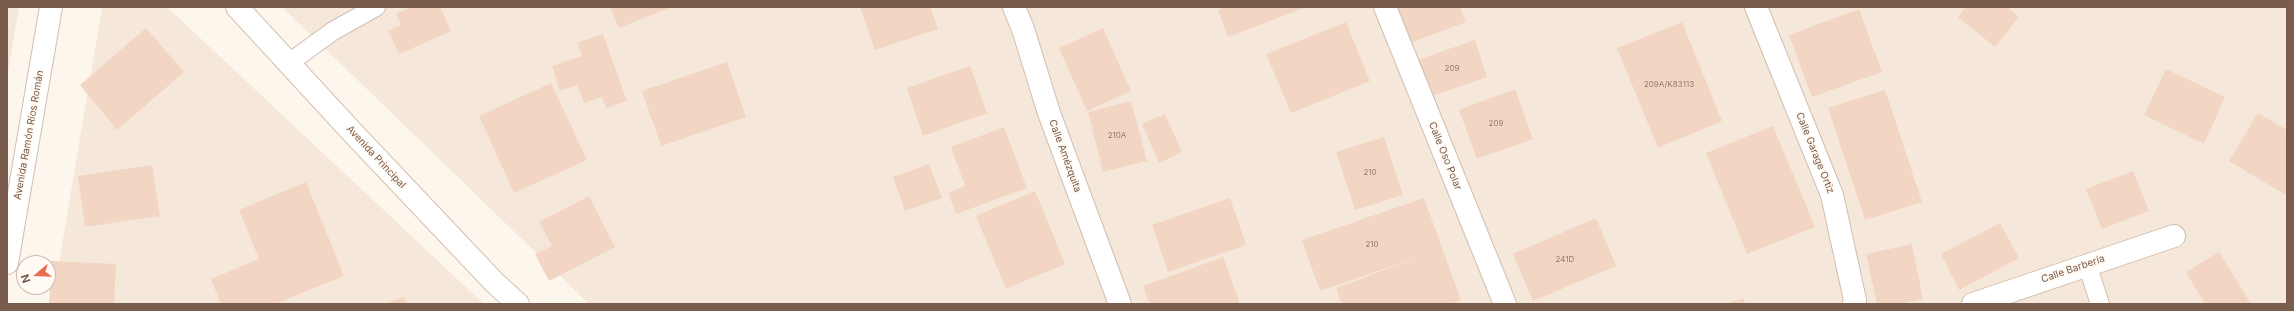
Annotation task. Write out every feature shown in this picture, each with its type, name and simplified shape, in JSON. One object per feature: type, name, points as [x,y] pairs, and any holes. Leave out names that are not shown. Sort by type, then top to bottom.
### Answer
[{"type":"street","name":"Avenida Ramón Ríos Román","points":[[7,263],[51,7]]},
{"type":"street","name":"Avenida Principal","points":[[237,7],[489,276],[518,304]]},
{"type":"street","name":"Calle Amézquita","points":[[1014,7],[1023,29],[1049,113],[1120,304]]},
{"type":"street","name":"Calle Oso Polar","points":[[1385,7],[1505,304]]},
{"type":"street","name":"Calle Garage Ortiz","points":[[1756,7],[1832,194],[1856,300],[1854,304]]},
{"type":"street","name":"Calle Barbería","points":[[1973,304],[2086,264],[2174,236]]},
{"type":"lane","points":[[289,64],[333,31],[376,7]]},
{"type":"lane","points":[[2086,264],[2100,304]]},
{"type":"shaded area","points":[[7,7],[19,7],[7,78]]},
{"type":"shaded area","points":[[102,7],[167,7],[484,304],[52,304],[54,295],[56,295],[56,280]]},
{"type":"shaded area","points":[[282,7],[2287,7],[2287,304],[589,304]]},
{"type":"building","points":[[411,7],[440,7],[451,31],[399,54],[388,31],[401,25],[396,14]]},
{"type":"building","points":[[610,7],[671,7],[619,28]]},
{"type":"building","points":[[860,7],[930,7],[938,29],[875,50]]},
{"type":"building","points":[[1225,7],[1307,7],[1228,37],[1218,10]]},
{"type":"building","points":[[1391,7],[1460,7],[1466,22],[1405,45]]},
{"type":"building","points":[[1966,7],[2007,7],[2019,17],[1995,47],[1958,17]]},
{"type":"building","points":[[1859,9],[1882,72],[1812,97],[1789,35]]},
{"type":"building","points":[[1346,22],[1370,81],[1291,113],[1266,54]]},
{"type":"building","points":[[1682,22],[1722,121],[1658,148],[1617,48]]},
{"type":"building","points":[[146,28],[184,72],[117,130],[80,85]]},
{"type":"building","points":[[1103,28],[1131,91],[1087,111],[1059,48]]},
{"type":"building","points":[[603,34],[627,101],[606,108],[602,97],[584,103],[577,85],[560,91],[552,66],[582,56],[577,43]]},
{"type":"building","points":[[1475,40],[1487,77],[1429,97],[1417,60]]},
{"type":"building","points":[[727,62],[746,117],[661,146],[642,91]]},
{"type":"building","points":[[970,66],[987,113],[923,136],[907,88]]},
{"type":"building","points":[[2166,69],[2225,97],[2204,144],[2144,115]]},
{"type":"building","points":[[551,83],[587,160],[514,193],[479,116]]},
{"type":"building","points":[[1515,89],[1533,139],[1477,159],[1459,110]]},
{"type":"building","points":[[1885,90],[1922,202],[1865,220],[1828,108]]},
{"type":"building","points":[[1131,101],[1147,161],[1103,172],[1088,112]]},
{"type":"building","points":[[2258,113],[2287,130],[2286,195],[2229,161]]},
{"type":"building","points":[[1165,114],[1182,152],[1159,163],[1142,124]]},
{"type":"building","points":[[1773,126],[1815,227],[1747,254],[1706,153]]},
{"type":"building","points":[[1004,127],[1027,188],[956,214],[948,193],[965,186],[951,147]]},
{"type":"building","points":[[1384,137],[1403,195],[1355,210],[1336,152]]},
{"type":"building","points":[[929,164],[942,198],[905,211],[893,177]]},
{"type":"building","points":[[152,165],[160,216],[85,227],[78,176]]},
{"type":"building","points":[[2133,171],[2149,211],[2102,229],[2086,189]]},
{"type":"building","points":[[306,182],[344,276],[275,304],[221,304],[211,279],[259,259],[239,210]]},
{"type":"building","points":[[1035,191],[1065,264],[1006,289],[976,216]]},
{"type":"building","points":[[589,196],[615,247],[549,281],[535,254],[552,246],[539,222]]},
{"type":"building","points":[[1230,198],[1246,245],[1168,272],[1152,225]]},
{"type":"building","points":[[1424,198],[1461,300],[1451,304],[1342,304],[1336,288],[1421,256],[1320,291],[1302,240]]},
{"type":"building","points":[[1596,218],[1616,266],[1533,301],[1513,254]]},
{"type":"building","points":[[2000,223],[2019,258],[1959,290],[1941,254]]},
{"type":"building","points":[[1912,244],[1923,299],[1901,304],[1877,304],[1866,254]]},
{"type":"building","points":[[2219,252],[2251,304],[2205,304],[2186,272]]},
{"type":"building","points":[[1223,257],[1240,304],[1150,304],[1143,286]]},
{"type":"building","points":[[56,261],[116,264],[114,304],[49,304],[49,295],[56,295]]},
{"type":"building","points":[[404,297],[407,304],[385,304]]},
{"type":"building","points":[[1743,298],[1746,304],[1725,304]]}]
